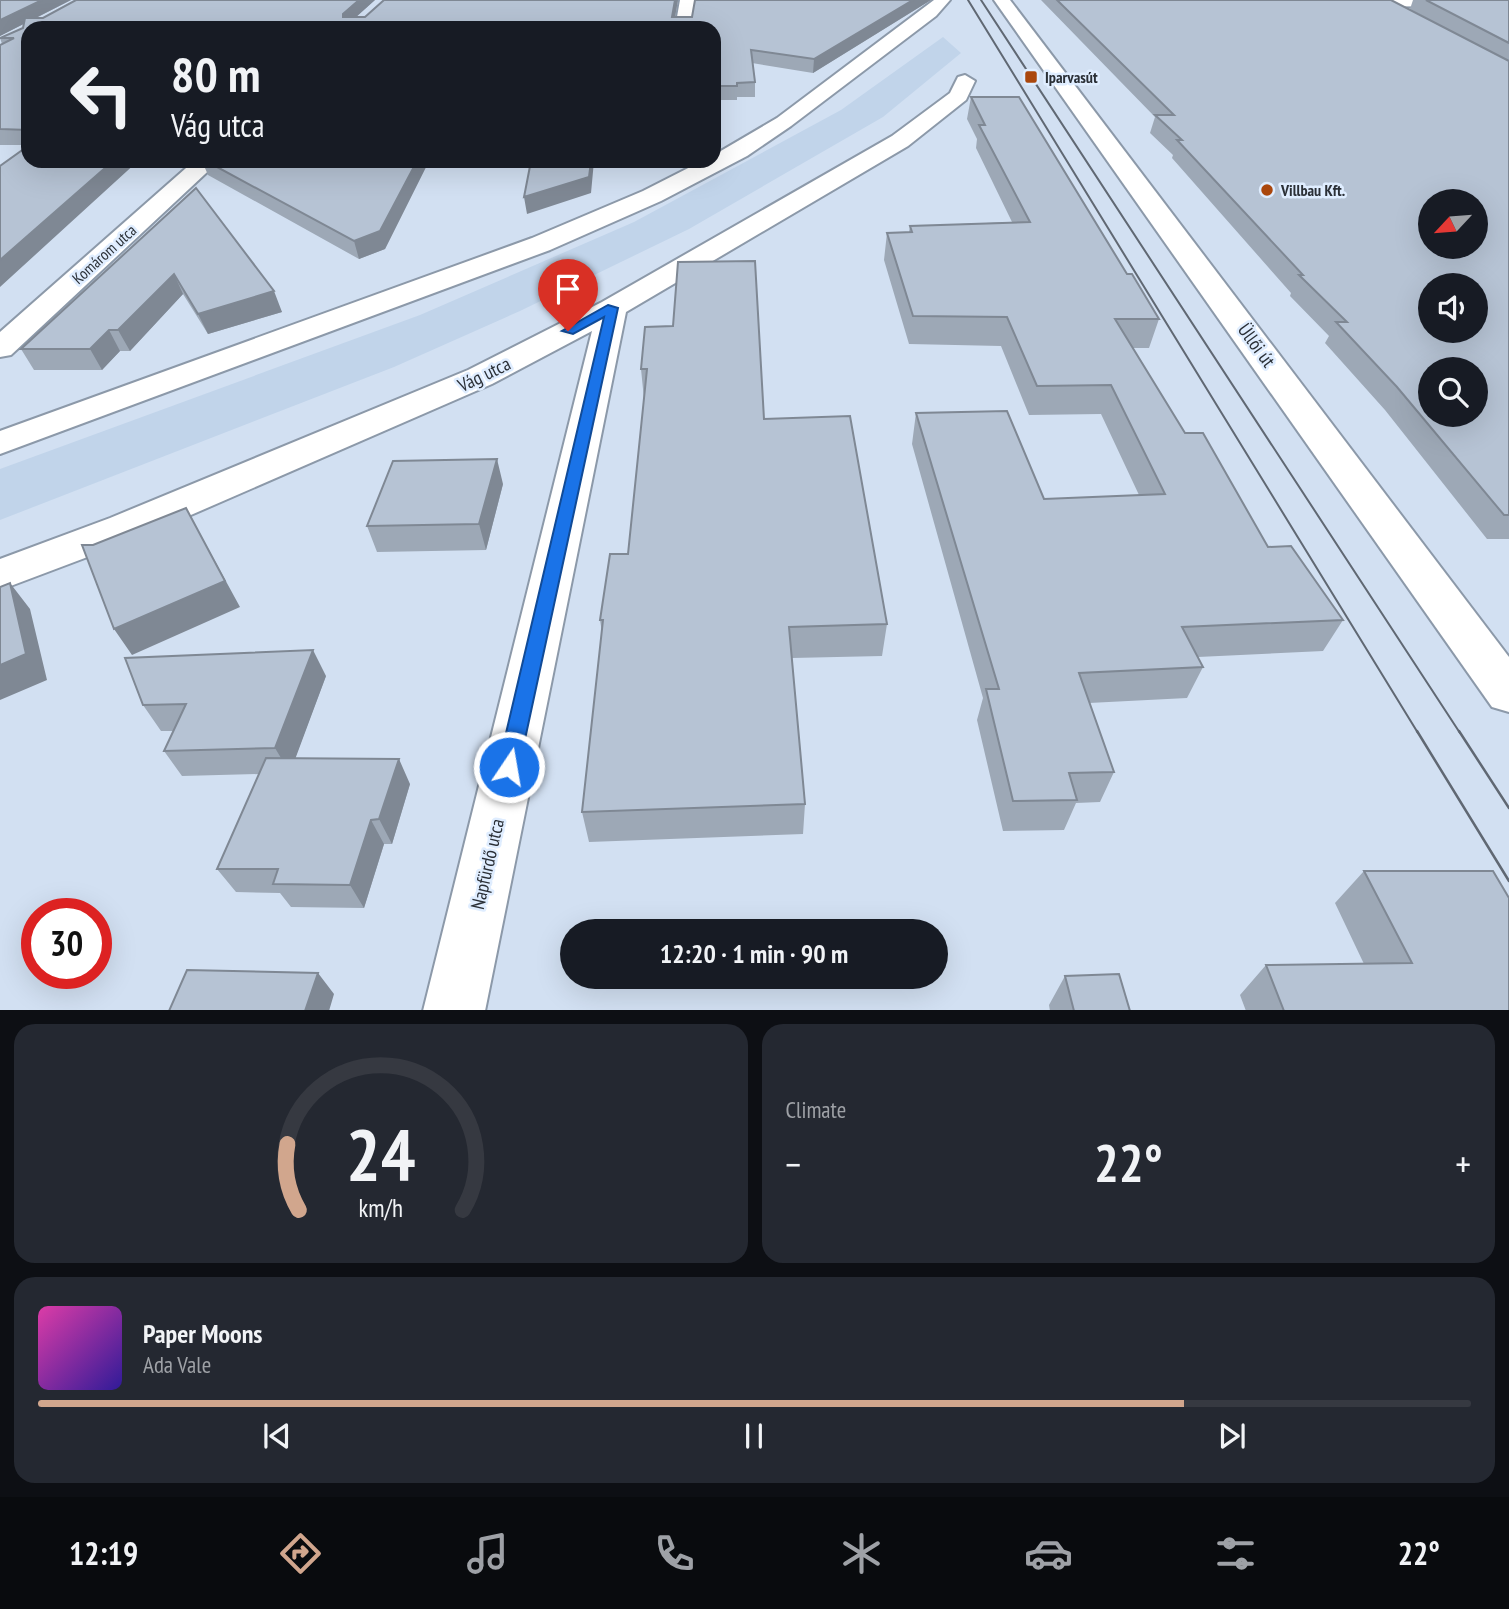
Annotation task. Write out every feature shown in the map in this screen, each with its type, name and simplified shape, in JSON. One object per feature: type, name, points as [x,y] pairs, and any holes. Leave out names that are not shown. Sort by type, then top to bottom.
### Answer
[{"type":"street","points":[[684,21],[688,0]]},
{"type":"street","points":[[721,158],[739,151],[784,122],[930,13],[942,0]]},
{"type":"street","name":"Üllői út","points":[[1002,0],[1509,693]]},
{"type":"street","points":[[1324,1],[1509,2]]},
{"type":"street","points":[[1377,1],[1414,21]]},
{"type":"street","name":"Vág utca","points":[[0,575],[136,522],[480,377],[612,308],[900,141],[959,96],[965,81]]},
{"type":"street","name":"Komárom utca","points":[[0,348],[200,168]]},
{"type":"street","points":[[0,443],[541,244],[654,185],[696,168]]},
{"type":"street","name":"Napfürdő utca","points":[[454,1010],[612,308]]},
{"type":"shaded area","points":[[943,37],[961,53],[883,117],[689,229],[520,311],[394,367],[0,520],[0,469],[420,315],[634,222],[841,110]]},
{"type":"building","points":[[0,0],[42,0],[0,20]]},
{"type":"building","points":[[76,0],[359,0],[343,17],[365,17],[384,0],[675,0],[672,17],[692,17],[695,0],[913,0],[814,59],[751,50],[755,82],[737,83],[737,86],[721,86],[721,21],[24,21],[25,18],[43,18]]},
{"type":"building","points":[[1057,0],[1391,0],[1509,61],[1509,515],[1504,515],[1430,427],[1488,427],[1488,357],[1418,357],[1418,412],[1336,322],[1347,322],[1299,275],[1303,275],[1177,140],[1182,140],[1155,115],[1174,115]]},
{"type":"building","points":[[1426,0],[1509,0],[1509,43]]},
{"type":"building","points":[[21,29],[21,130],[0,129],[0,45],[14,38],[0,38]]},
{"type":"building","points":[[971,97],[1019,97],[1127,274],[1132,274],[1159,319],[1115,319],[1185,433],[1203,433],[1268,547],[1291,546],[1343,620],[1182,627],[1203,667],[1079,673],[1114,772],[1069,773],[1077,800],[1013,801],[986,689],[999,689],[916,413],[1007,411],[1044,499],[1165,494],[1111,385],[1037,386],[1007,317],[913,316],[887,233],[912,232],[910,226],[1030,222],[979,125],[985,125]]},
{"type":"building","points":[[21,151],[21,168],[105,168],[0,260],[0,166]]},
{"type":"building","points":[[219,168],[413,168],[380,231],[354,241]]},
{"type":"building","points":[[530,168],[590,168],[589,177],[524,197]]},
{"type":"building","points":[[196,188],[274,291],[198,314],[174,274],[118,330],[109,330],[90,349],[21,349]]},
{"type":"building","points":[[755,261],[764,419],[850,416],[887,624],[789,627],[805,804],[582,812],[603,620],[600,620],[610,554],[628,554],[647,369],[641,369],[645,327],[673,326],[678,262]]},
{"type":"building","points":[[497,459],[479,524],[367,526],[393,461]]},
{"type":"building","points":[[186,508],[225,581],[114,629],[82,545],[93,545]]},
{"type":"building","points":[[10,583],[26,654],[0,665],[0,587]]},
{"type":"building","points":[[313,650],[275,748],[164,751],[186,704],[143,705],[125,658]]},
{"type":"building","points":[[266,758],[399,759],[379,819],[371,820],[350,885],[273,884],[278,869],[217,869]]},
{"type":"building","points":[[1364,871],[1493,871],[1509,898],[1509,1010],[1284,1010],[1266,965],[1412,963]]},
{"type":"building","points":[[187,970],[318,973],[305,1010],[169,1010]]},
{"type":"building","points":[[1119,974],[1130,1010],[1074,1010],[1065,976]]},
{"type":"tram line","points":[[968,0],[1418,733]]},
{"type":"tram line","points":[[981,0],[1460,733]]},
{"type":"tram line","points":[[1417,731],[1509,881]]},
{"type":"tram line","points":[[1459,731],[1509,808]]},
{"type":"place","name":"Iparvasút","points":[[1031,77]]},
{"type":"place","name":"Villbau Kft.","points":[[1267,190]]},
{"type":"route","points":[[509,767],[612,308],[568,331]]}]
